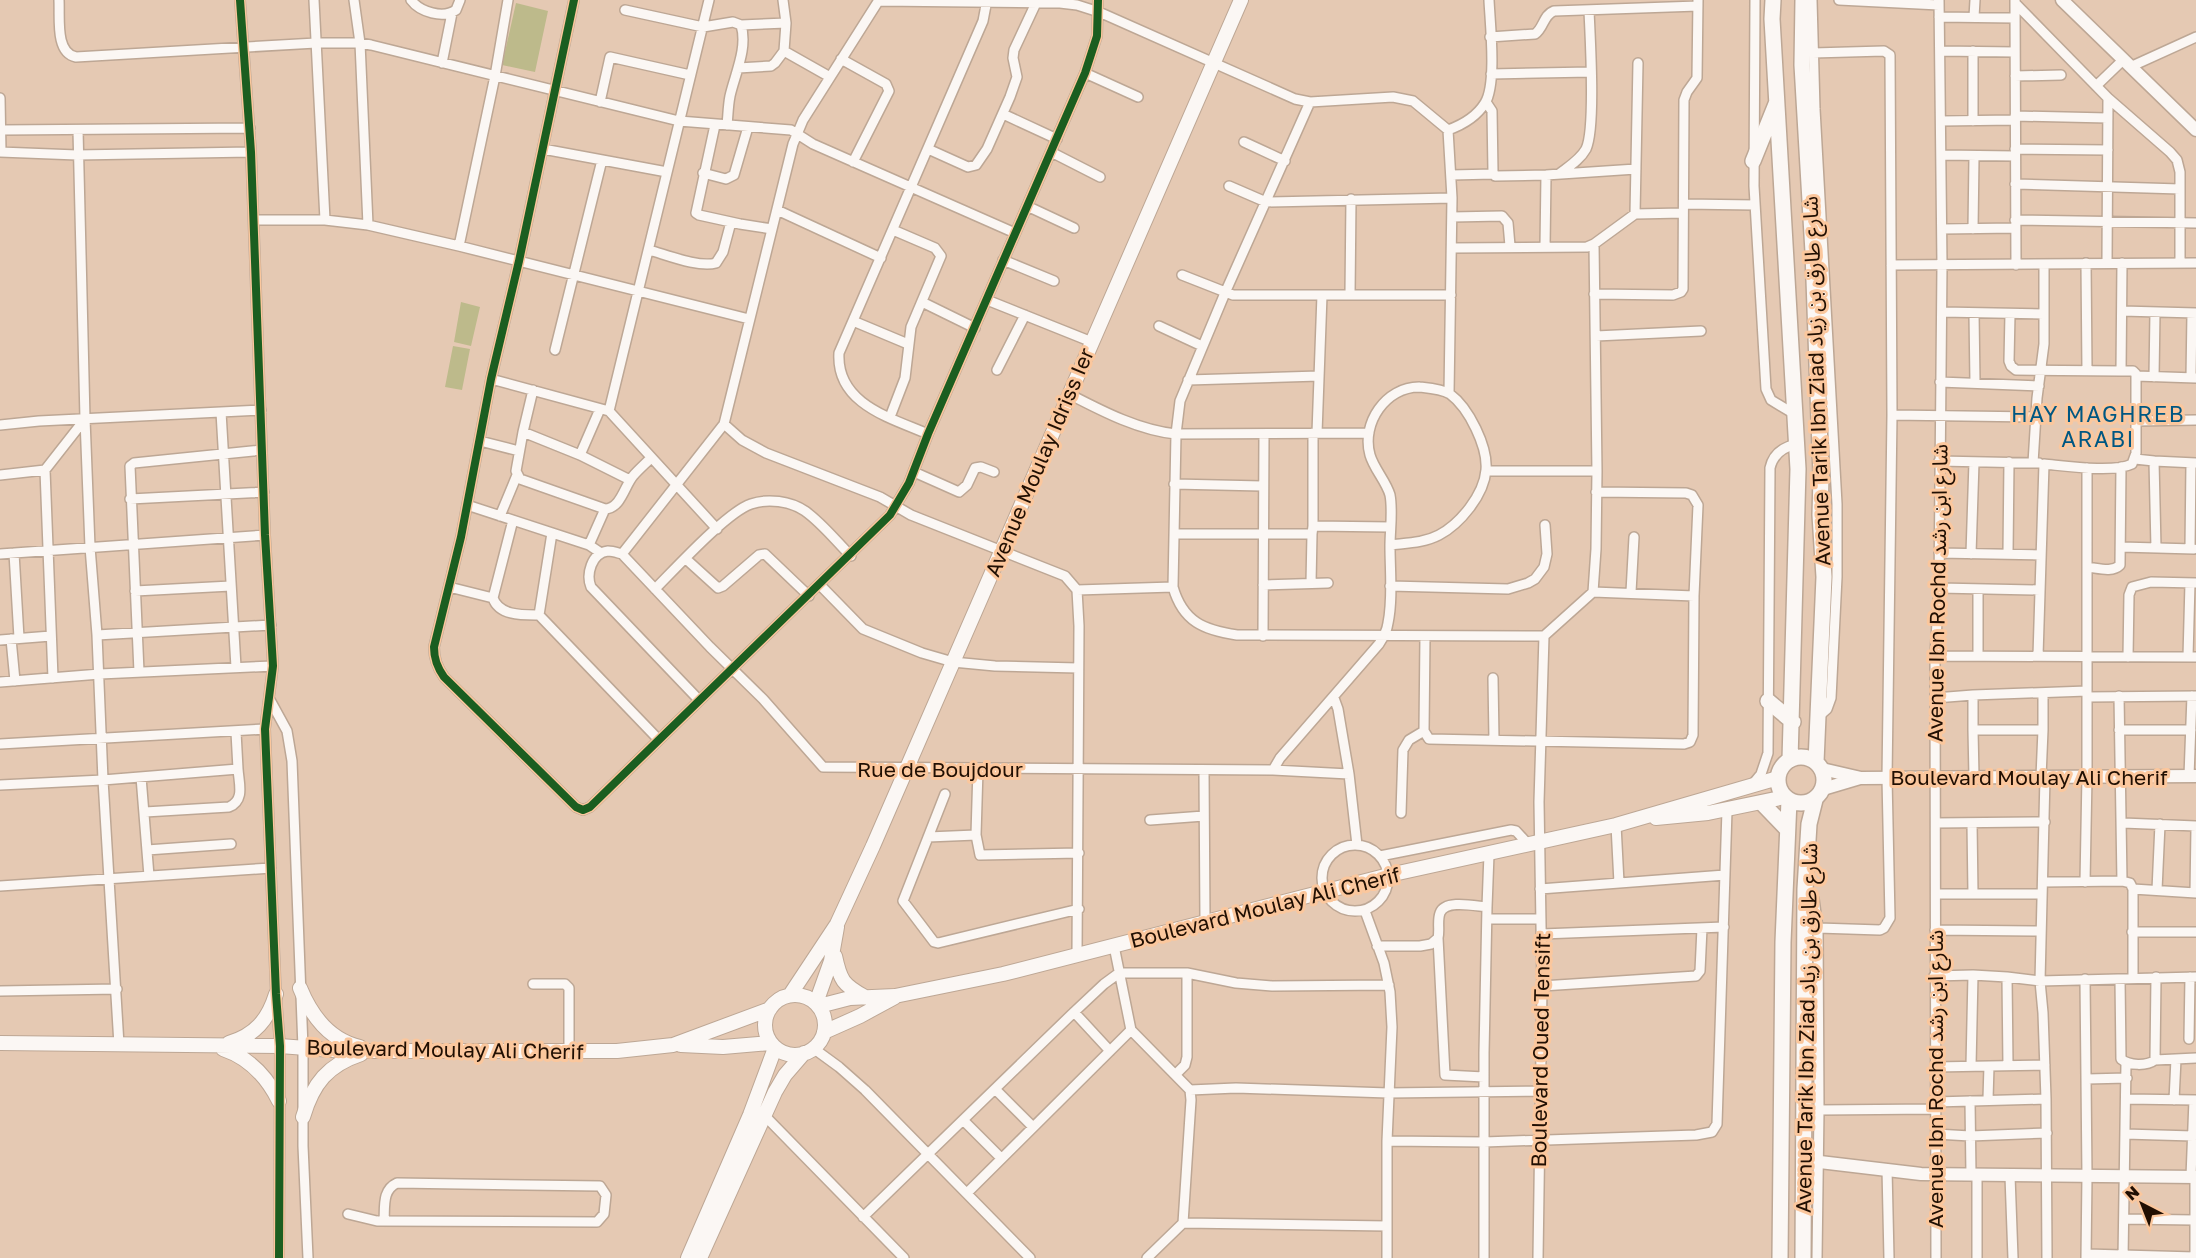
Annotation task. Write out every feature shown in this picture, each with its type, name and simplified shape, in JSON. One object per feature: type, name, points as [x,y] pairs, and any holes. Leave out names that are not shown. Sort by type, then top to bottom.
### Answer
[{"type":"main road","name":"Avenue Moulay Idriss Ier","points":[[837,924],[1241,0]]},
{"type":"main road","name":"Avenue Tarik Ibn Ziad شارع طارق بن زياد","points":[[1773,0],[1772,19],[1797,444],[1798,513],[1790,760]]},
{"type":"main road","name":"Avenue Tarik Ibn Ziad شارع طارق بن زياد","points":[[1803,0],[1802,65],[1821,476],[1820,515],[1831,577],[1819,716],[1819,766],[1825,779],[1823,792],[1809,824],[1805,889],[1811,1160],[1803,1258]]},
{"type":"main road","points":[[1754,161],[1778,99]]},
{"type":"main road","points":[[1768,701],[1792,722]]},
{"type":"main road","points":[[1778,778],[1780,771],[1790,760],[1805,757],[1819,766]]},
{"type":"main road","name":"Avenue Tarik Ibn Ziad شارع طارق بن زياد","points":[[1778,778],[1778,786],[1787,799],[1780,1055],[1780,1258]]},
{"type":"main road","name":"Boulevard Moulay Ali Cherif","points":[[817,1004],[865,997],[895,996],[1003,974],[1389,875],[1636,820],[1778,778]]},
{"type":"main road","points":[[1787,799],[1800,804],[1823,792]]},
{"type":"main road","name":"Boulevard Moulay Ali Cherif","points":[[1636,820],[1683,817],[1787,799]]},
{"type":"main road","points":[[1762,803],[1787,829]]},
{"type":"main road","points":[[817,1004],[834,951],[837,924]]},
{"type":"main road","points":[[809,1051],[788,1054],[773,1045],[765,1028],[770,1009],[775,1002],[790,995],[837,924]]},
{"type":"main road","points":[[834,951],[841,979],[850,989],[865,997]]},
{"type":"main road","points":[[300,988],[308,1007],[320,1024],[335,1037],[379,1051]]},
{"type":"main road","points":[[215,1046],[242,1039],[254,1031],[272,1008],[276,994]]},
{"type":"main road","points":[[700,1258],[764,1115],[785,1075],[824,1032],[825,1020],[817,1004],[807,997],[790,995]]},
{"type":"main road","name":"Boulevard Moulay Ali Cherif","points":[[824,1032],[860,1016],[895,996]]},
{"type":"main road","name":"Boulevard Moulay Ali Cherif","points":[[673,1045],[770,1009]]},
{"type":"main road","name":"Boulevard Moulay Ali Cherif","points":[[0,1043],[280,1046],[345,1051],[617,1051],[673,1045],[723,1047],[773,1045]]},
{"type":"main road","points":[[688,1258],[750,1115],[773,1045]]},
{"type":"main road","points":[[215,1046],[242,1057],[254,1066],[264,1076],[279,1101]]},
{"type":"main road","points":[[303,1117],[313,1091],[331,1069],[347,1059],[379,1051]]},
{"type":"street","points":[[59,0],[60,31],[64,50],[68,56],[316,43],[360,43],[680,121],[784,129],[797,133],[813,144],[910,188],[1015,233]]},
{"type":"street","points":[[240,0],[251,152],[265,535],[273,666],[265,729],[280,1046],[279,1258]]},
{"type":"street","points":[[314,0],[325,220]]},
{"type":"street","points":[[354,0],[360,43],[368,225]]},
{"type":"street","points":[[411,0],[416,6],[444,15],[452,13],[459,6],[460,0]]},
{"type":"street","points":[[459,246],[495,75],[508,0]]},
{"type":"street","points":[[574,0],[519,261],[490,379],[480,441],[434,647],[434,658],[438,669],[480,714],[576,807],[583,810],[590,807],[809,596],[897,507],[1084,73],[1097,36],[1098,0]]},
{"type":"street","points":[[580,454],[604,410],[638,291],[709,0]]},
{"type":"street","points":[[738,68],[771,66],[784,51],[786,23],[783,0]]},
{"type":"street","points":[[1448,130],[1458,127],[1473,116],[1486,102],[1491,74],[1489,0]]},
{"type":"street","points":[[1755,0],[1755,205],[1766,389],[1771,400],[1796,415]]},
{"type":"street","points":[[1812,0],[1836,492],[1831,577]]},
{"type":"street","points":[[1839,0],[1939,2]]},
{"type":"street","points":[[1974,17],[1975,0]]},
{"type":"street","points":[[2062,0],[2194,122]]},
{"type":"street","points":[[2070,0],[2130,64]]},
{"type":"street","points":[[699,700],[591,587],[588,576],[591,566],[601,553],[608,551],[622,554],[724,424],[797,133],[879,1],[1069,4],[1099,12],[1294,99],[1310,102],[1393,97],[1413,101],[1448,130],[1452,198],[1449,393]]},
{"type":"street","points":[[2015,1],[2016,265]]},
{"type":"street","points":[[2015,1],[2108,98],[2174,156],[2180,167],[2180,263]]},
{"type":"street","points":[[928,434],[862,404],[848,386],[841,371],[839,353],[983,21],[987,2]]},
{"type":"street","name":"Avenue Ibn Rochd شارع ابن رشد","points":[[1936,1258],[1935,656],[1939,588],[1942,312],[1939,2]]},
{"type":"street","points":[[928,149],[972,166],[987,149],[1016,82],[1014,50],[1036,3]]},
{"type":"street","points":[[1490,38],[1535,34],[1541,30],[1551,12],[1698,3],[1697,78],[1684,100],[1683,285],[1681,292],[1672,295],[1594,294]]},
{"type":"street","points":[[625,10],[703,27],[733,22],[741,25],[786,23]]},
{"type":"street","points":[[1559,174],[1578,159],[1587,147],[1591,113],[1589,10]]},
{"type":"street","points":[[442,63],[452,13]]},
{"type":"street","points":[[1939,17],[2015,18]]},
{"type":"street","points":[[727,125],[729,98],[738,68],[743,32],[741,25]]},
{"type":"street","points":[[2096,86],[2130,64],[2196,37]]},
{"type":"street","points":[[784,51],[830,77]]},
{"type":"street","points":[[1814,53],[1884,51],[1890,55],[1892,415],[1887,778],[1890,918],[1880,930],[1818,928]]},
{"type":"street","points":[[1940,51],[2015,52]]},
{"type":"street","points":[[1973,51],[1974,121]]},
{"type":"street","points":[[600,102],[610,57],[690,75]]},
{"type":"street","points":[[841,59],[886,84],[889,91],[853,162]]},
{"type":"street","points":[[1635,213],[1638,63]]},
{"type":"street","points":[[1491,74],[1591,72]]},
{"type":"street","points":[[1084,73],[1138,97]]},
{"type":"street","points":[[2015,76],[2061,75]]},
{"type":"street","points":[[0,98],[1,152],[77,154],[251,152]]},
{"type":"street","points":[[2107,263],[2108,98]]},
{"type":"street","points":[[1310,102],[1180,401],[1174,484],[1173,587],[1181,606],[1204,628],[1237,635],[1544,636],[1593,592],[1694,596]]},
{"type":"street","points":[[1486,102],[1491,111],[1494,174]]},
{"type":"street","points":[[1003,114],[1057,139]]},
{"type":"street","points":[[1941,121],[2108,118]]},
{"type":"street","points":[[715,124],[696,213],[772,229]]},
{"type":"street","points":[[703,173],[726,179],[734,175],[748,127]]},
{"type":"street","points":[[2,130],[249,128]]},
{"type":"street","points":[[78,130],[90,547],[97,635],[119,1045]]},
{"type":"street","points":[[1244,142],[1285,161]]},
{"type":"street","points":[[543,149],[667,172]]},
{"type":"street","points":[[1941,155],[1974,157],[2015,153],[2108,150]]},
{"type":"street","points":[[1051,152],[1100,177]]},
{"type":"street","points":[[1973,229],[1974,157]]},
{"type":"street","points":[[555,350],[602,160]]},
{"type":"street","points":[[1451,175],[1546,175],[1636,169]]},
{"type":"street","points":[[1545,247],[1546,175]]},
{"type":"street","points":[[2015,184],[2180,189]]},
{"type":"street","points":[[1229,186],[1266,202],[1452,198]]},
{"type":"street","points":[[1350,295],[1351,199]]},
{"type":"street","points":[[1452,248],[1510,246],[1580,248],[1594,244],[1635,213],[1755,205]]},
{"type":"street","points":[[1027,206],[1074,228]]},
{"type":"street","points":[[777,210],[881,258]]},
{"type":"street","points":[[1452,217],[1502,216],[1508,223],[1510,246]]},
{"type":"street","points":[[254,220],[325,220],[368,225],[749,319]]},
{"type":"street","points":[[649,250],[694,262],[710,265],[716,263],[723,252],[731,222]]},
{"type":"street","points":[[1942,230],[2015,224],[2196,223]]},
{"type":"street","points":[[890,417],[905,378],[911,327],[939,265],[941,254],[935,248],[893,230]]},
{"type":"street","points":[[1593,592],[1597,471],[1594,244]]},
{"type":"street","points":[[1003,260],[1054,281]]},
{"type":"street","points":[[2086,263],[2086,370]]},
{"type":"street","points":[[2121,370],[2122,263]]},
{"type":"street","points":[[2033,463],[2044,344],[2044,264]]},
{"type":"street","points":[[1891,266],[2196,264]]},
{"type":"street","points":[[1182,275],[1225,293],[1267,296],[1451,295]]},
{"type":"street","points":[[1311,584],[1322,296]]},
{"type":"street","points":[[987,300],[1092,342]]},
{"type":"street","points":[[922,302],[975,327]]},
{"type":"street","points":[[2122,311],[2194,313],[2193,378],[2136,376]]},
{"type":"street","points":[[1942,312],[2044,314]]},
{"type":"street","points":[[2154,376],[2155,312]]},
{"type":"street","points":[[1974,313],[1975,383]]},
{"type":"street","points":[[1940,461],[2033,463],[2087,468],[2130,466],[2135,459],[2136,376],[2133,371],[2016,370],[2011,366],[2010,314]]},
{"type":"street","points":[[998,370],[1025,315]]},
{"type":"street","points":[[853,321],[908,344]]},
{"type":"street","points":[[1159,326],[1202,346]]},
{"type":"street","points":[[1596,336],[1701,331]]},
{"type":"street","points":[[1188,380],[1319,376]]},
{"type":"street","points":[[490,379],[604,410],[717,529]]},
{"type":"street","points":[[1940,382],[2039,386]]},
{"type":"street","points":[[1273,770],[1280,758],[1334,698],[1385,635],[1389,623],[1389,493],[1369,454],[1369,433],[1377,411],[1388,398],[1399,390],[1411,387],[1428,387],[1449,393],[1476,429],[1484,452],[1486,471],[1475,500],[1451,527],[1425,540],[1390,545]]},
{"type":"street","points":[[500,516],[517,475],[519,451],[533,390]]},
{"type":"street","points":[[1069,394],[1122,419],[1160,432],[1176,434],[1369,433]]},
{"type":"street","points":[[0,425],[261,410]]},
{"type":"street","points":[[221,412],[236,667]]},
{"type":"street","points":[[1892,415],[2036,417]]},
{"type":"street","points":[[53,678],[45,470],[85,419]]},
{"type":"street","points":[[2135,421],[2196,420]]},
{"type":"street","points":[[724,424],[742,440],[766,453],[880,497],[911,515],[1065,576],[1077,590],[1079,853],[1077,955]]},
{"type":"street","points":[[523,432],[580,454],[630,480]]},
{"type":"street","points":[[1263,636],[1264,434]]},
{"type":"street","points":[[480,441],[519,451]]},
{"type":"street","points":[[1750,787],[1761,774],[1767,759],[1770,468],[1779,451],[1797,444]]},
{"type":"street","points":[[139,672],[130,466],[135,463],[262,450]]},
{"type":"street","points":[[517,475],[520,479],[605,509],[612,508],[630,480],[651,458]]},
{"type":"street","points":[[2121,547],[2193,549],[2194,463],[2135,459]]},
{"type":"street","points":[[2154,461],[2156,548]]},
{"type":"street","points":[[1971,554],[1974,462]]},
{"type":"street","points":[[2008,554],[2009,462]]},
{"type":"street","points":[[2038,656],[2044,464]]},
{"type":"street","points":[[914,472],[959,492],[967,485],[975,468],[981,467],[994,472]]},
{"type":"street","points":[[2087,567],[2116,569],[2121,565],[2121,467]]},
{"type":"street","points":[[2085,882],[2088,776],[2087,468]]},
{"type":"street","points":[[0,475],[45,470]]},
{"type":"street","points":[[1486,471],[1597,471]]},
{"type":"street","points":[[1174,484],[1262,486]]},
{"type":"street","points":[[130,499],[264,492]]},
{"type":"street","points":[[1425,636],[1424,731],[1426,737],[1432,740],[1684,744],[1690,742],[1693,735],[1694,596],[1698,505],[1692,495],[1686,493],[1596,492]]},
{"type":"street","points":[[655,588],[740,509],[762,501],[778,501],[793,505],[809,514],[850,556]]},
{"type":"street","points":[[467,505],[590,545],[601,553]]},
{"type":"street","points":[[590,545],[605,509]]},
{"type":"street","points":[[513,520],[493,598],[495,604],[514,614],[539,615],[659,740]]},
{"type":"street","points":[[1390,586],[1508,589],[1528,583],[1535,579],[1544,567],[1547,554],[1545,525]]},
{"type":"street","points":[[1174,534],[1263,535],[1390,526]]},
{"type":"street","points":[[539,615],[552,533]]},
{"type":"street","points":[[0,554],[265,535]]},
{"type":"street","points":[[1632,592],[1634,537]]},
{"type":"street","points":[[14,553],[15,681]]},
{"type":"street","points":[[1939,553],[2041,555]]},
{"type":"street","name":"Rue de Boujdour","points":[[622,554],[763,699],[823,767],[1273,770],[1349,774]]},
{"type":"street","points":[[686,559],[718,588],[759,555],[765,554],[809,596]]},
{"type":"street","points":[[1935,656],[2086,657],[2128,657],[2192,657],[2193,583],[2151,582],[2132,587],[2129,595],[2128,657]]},
{"type":"street","points":[[1263,585],[1328,583]]},
{"type":"street","points":[[820,585],[853,621],[869,633],[953,662],[995,666],[1078,668]]},
{"type":"street","points":[[135,591],[231,586]]},
{"type":"street","points":[[449,587],[493,598]]},
{"type":"street","points":[[1077,590],[1173,587]]},
{"type":"street","points":[[1939,588],[2040,590]]},
{"type":"street","points":[[1978,589],[1978,656]]},
{"type":"street","points":[[97,635],[271,625]]},
{"type":"street","points":[[0,640],[51,636]]},
{"type":"street","name":"Boulevard Oued Tensift","points":[[1538,1258],[1542,934],[1540,890],[1533,843],[1541,740],[1544,636]]},
{"type":"street","points":[[0,682],[99,674],[273,666]]},
{"type":"street","points":[[1493,678],[1494,740]]},
{"type":"street","points":[[1935,698],[2043,693],[2194,696],[2191,730],[2193,776]]},
{"type":"street","points":[[2043,693],[2045,822],[2040,981],[2047,1134],[2047,1258]]},
{"type":"street","points":[[1973,695],[1974,777]]},
{"type":"street","points":[[2119,696],[2122,881]]},
{"type":"street","points":[[1334,698],[1349,774],[1357,845]]},
{"type":"street","points":[[270,700],[286,731],[291,751],[303,1048],[303,1146],[308,1258]]},
{"type":"street","points":[[0,744],[265,729]]},
{"type":"street","points":[[1973,730],[2043,730]]},
{"type":"street","points":[[2119,730],[2191,730]]},
{"type":"street","points":[[1401,813],[1403,750],[1409,740],[1424,731]]},
{"type":"street","points":[[145,812],[229,807],[236,804],[240,798],[236,732]]},
{"type":"street","name":"Boulevard Moulay Ali Cherif","points":[[1819,766],[1861,778],[2193,776]]},
{"type":"street","points":[[0,785],[104,780],[238,769]]},
{"type":"street","points":[[978,769],[976,835],[978,853],[985,856],[1079,853]]},
{"type":"street","points":[[1204,771],[1205,922]]},
{"type":"street","points":[[141,777],[149,876]]},
{"type":"street","name":"Boulevard Moulay Ali Cherif","points":[[1823,792],[1861,778]]},
{"type":"street","points":[[945,794],[903,900],[934,942],[938,943],[1079,909]]},
{"type":"street","points":[[1387,1141],[1484,1142],[1696,1135],[1712,1132],[1717,1124],[1726,810]]},
{"type":"street","points":[[1150,820],[1204,816]]},
{"type":"street","points":[[1936,823],[2045,822]]},
{"type":"street","points":[[1972,823],[1973,894]]},
{"type":"street","points":[[2122,823],[2196,827],[2195,893],[2133,889]]},
{"type":"street","points":[[2157,890],[2160,824]]},
{"type":"street","points":[[1616,825],[1619,883]]},
{"type":"street","points":[[1380,856],[1511,830],[1533,843]]},
{"type":"street","points":[[928,837],[976,835]]},
{"type":"street","points":[[147,850],[231,844]]},
{"type":"street","points":[[1357,845],[1372,849],[1380,856],[1389,875],[1388,887],[1383,898],[1375,906],[1365,911],[1353,912],[1341,909],[1332,903],[1322,883],[1322,872],[1326,862],[1333,854],[1342,848],[1357,845]]},
{"type":"street","points":[[1484,1258],[1484,1077],[1489,854]]},
{"type":"street","points":[[0,886],[271,867]]},
{"type":"street","points":[[1540,890],[1725,875]]},
{"type":"street","points":[[2043,882],[2122,881],[2130,883],[2133,889],[2133,978]]},
{"type":"street","points":[[1805,889],[1814,899],[1818,928],[1819,1110],[1811,1160],[1817,1258]]},
{"type":"street","points":[[1936,894],[2042,894]]},
{"type":"street","points":[[1484,1077],[1445,1075],[1438,938],[1439,916],[1444,907],[1451,905],[1487,907]]},
{"type":"street","points":[[1365,911],[1389,985],[1392,1027],[1388,1093],[1387,1258]]},
{"type":"street","points":[[1487,919],[1541,919]]},
{"type":"street","points":[[1542,934],[1724,927]]},
{"type":"street","points":[[1542,986],[1696,976],[1700,971],[1702,928]]},
{"type":"street","points":[[1935,930],[2040,931]]},
{"type":"street","points":[[2132,932],[2196,932]]},
{"type":"street","points":[[1377,946],[1420,946],[1431,944],[1438,938]]},
{"type":"street","points":[[1114,946],[1131,1030],[1190,1090],[1183,1223],[1147,1258]]},
{"type":"street","points":[[863,1217],[1074,1012],[1119,973],[1187,973],[1236,983],[1272,986],[1389,985]]},
{"type":"street","points":[[1176,1074],[1185,1065],[1187,1057],[1187,973]]},
{"type":"street","points":[[1971,1066],[1973,975]]},
{"type":"street","points":[[1934,976],[1973,975],[2040,981],[2193,977],[2189,1039]]},
{"type":"street","points":[[2007,977],[2008,1065]]},
{"type":"street","points":[[2155,1060],[2156,977]]},
{"type":"street","points":[[2120,979],[2121,1058],[2126,1063],[2127,1078],[2123,1257]]},
{"type":"street","points":[[2085,980],[2086,1256],[2195,1257],[2193,1136],[2195,1100],[2126,1099]]},
{"type":"street","points":[[533,984],[566,984],[569,988],[569,1051]]},
{"type":"street","points":[[0,991],[117,989]]},
{"type":"street","points":[[1074,1012],[1110,1051]]},
{"type":"street","points":[[967,1193],[1131,1030]]},
{"type":"street","points":[[809,1051],[839,1067],[864,1090],[1030,1258]]},
{"type":"street","points":[[2126,1063],[2151,1064],[2155,1060],[2196,1058]]},
{"type":"street","points":[[2174,1100],[2176,1059]]},
{"type":"street","points":[[1935,1067],[2045,1065]]},
{"type":"street","points":[[1988,1099],[1989,1066]]},
{"type":"street","points":[[2087,1079],[2127,1078]]},
{"type":"street","points":[[1190,1090],[1236,1088],[1388,1093],[1540,1091]]},
{"type":"street","points":[[995,1089],[1033,1127]]},
{"type":"street","points":[[1819,1110],[1935,1105],[1988,1099],[2046,1099]]},
{"type":"street","points":[[1970,1101],[1977,1258]]},
{"type":"street","points":[[764,1115],[904,1258]]},
{"type":"street","points":[[963,1120],[1001,1158]]},
{"type":"street","points":[[1936,1134],[1970,1136],[2047,1134]]},
{"type":"street","points":[[2125,1134],[2193,1136]]},
{"type":"street","points":[[1811,1160],[1936,1174],[2194,1177]]},
{"type":"street","points":[[1887,1169],[1889,1258]]},
{"type":"street","points":[[2010,1176],[2013,1258]]},
{"type":"street","points":[[348,1214],[384,1221],[597,1222],[604,1214],[606,1195],[600,1186],[397,1183],[389,1186],[386,1193],[384,1221]]},
{"type":"street","points":[[2124,1219],[2194,1220]]},
{"type":"street","points":[[1183,1223],[1387,1226]]},
{"type":"shaded area","points":[[516,3],[548,11],[535,72],[502,65]]},
{"type":"shaded area","points":[[461,302],[480,307],[471,346],[454,342]]},
{"type":"shaded area","points":[[453,346],[470,349],[462,390],[445,387]]},
{"type":"cycle path","points":[[240,0],[251,152],[265,535],[273,666],[265,729],[280,1046],[279,1258]]},
{"type":"cycle path","points":[[574,0],[519,261],[491,379],[461,537],[434,647],[436,663],[444,677],[576,807],[583,810],[590,807],[890,515],[909,483],[928,434],[1085,73],[1097,36],[1098,0]]},
{"type":"district","name":"HAY MAGHREB ARABI","points":[[2098,426]]}]
